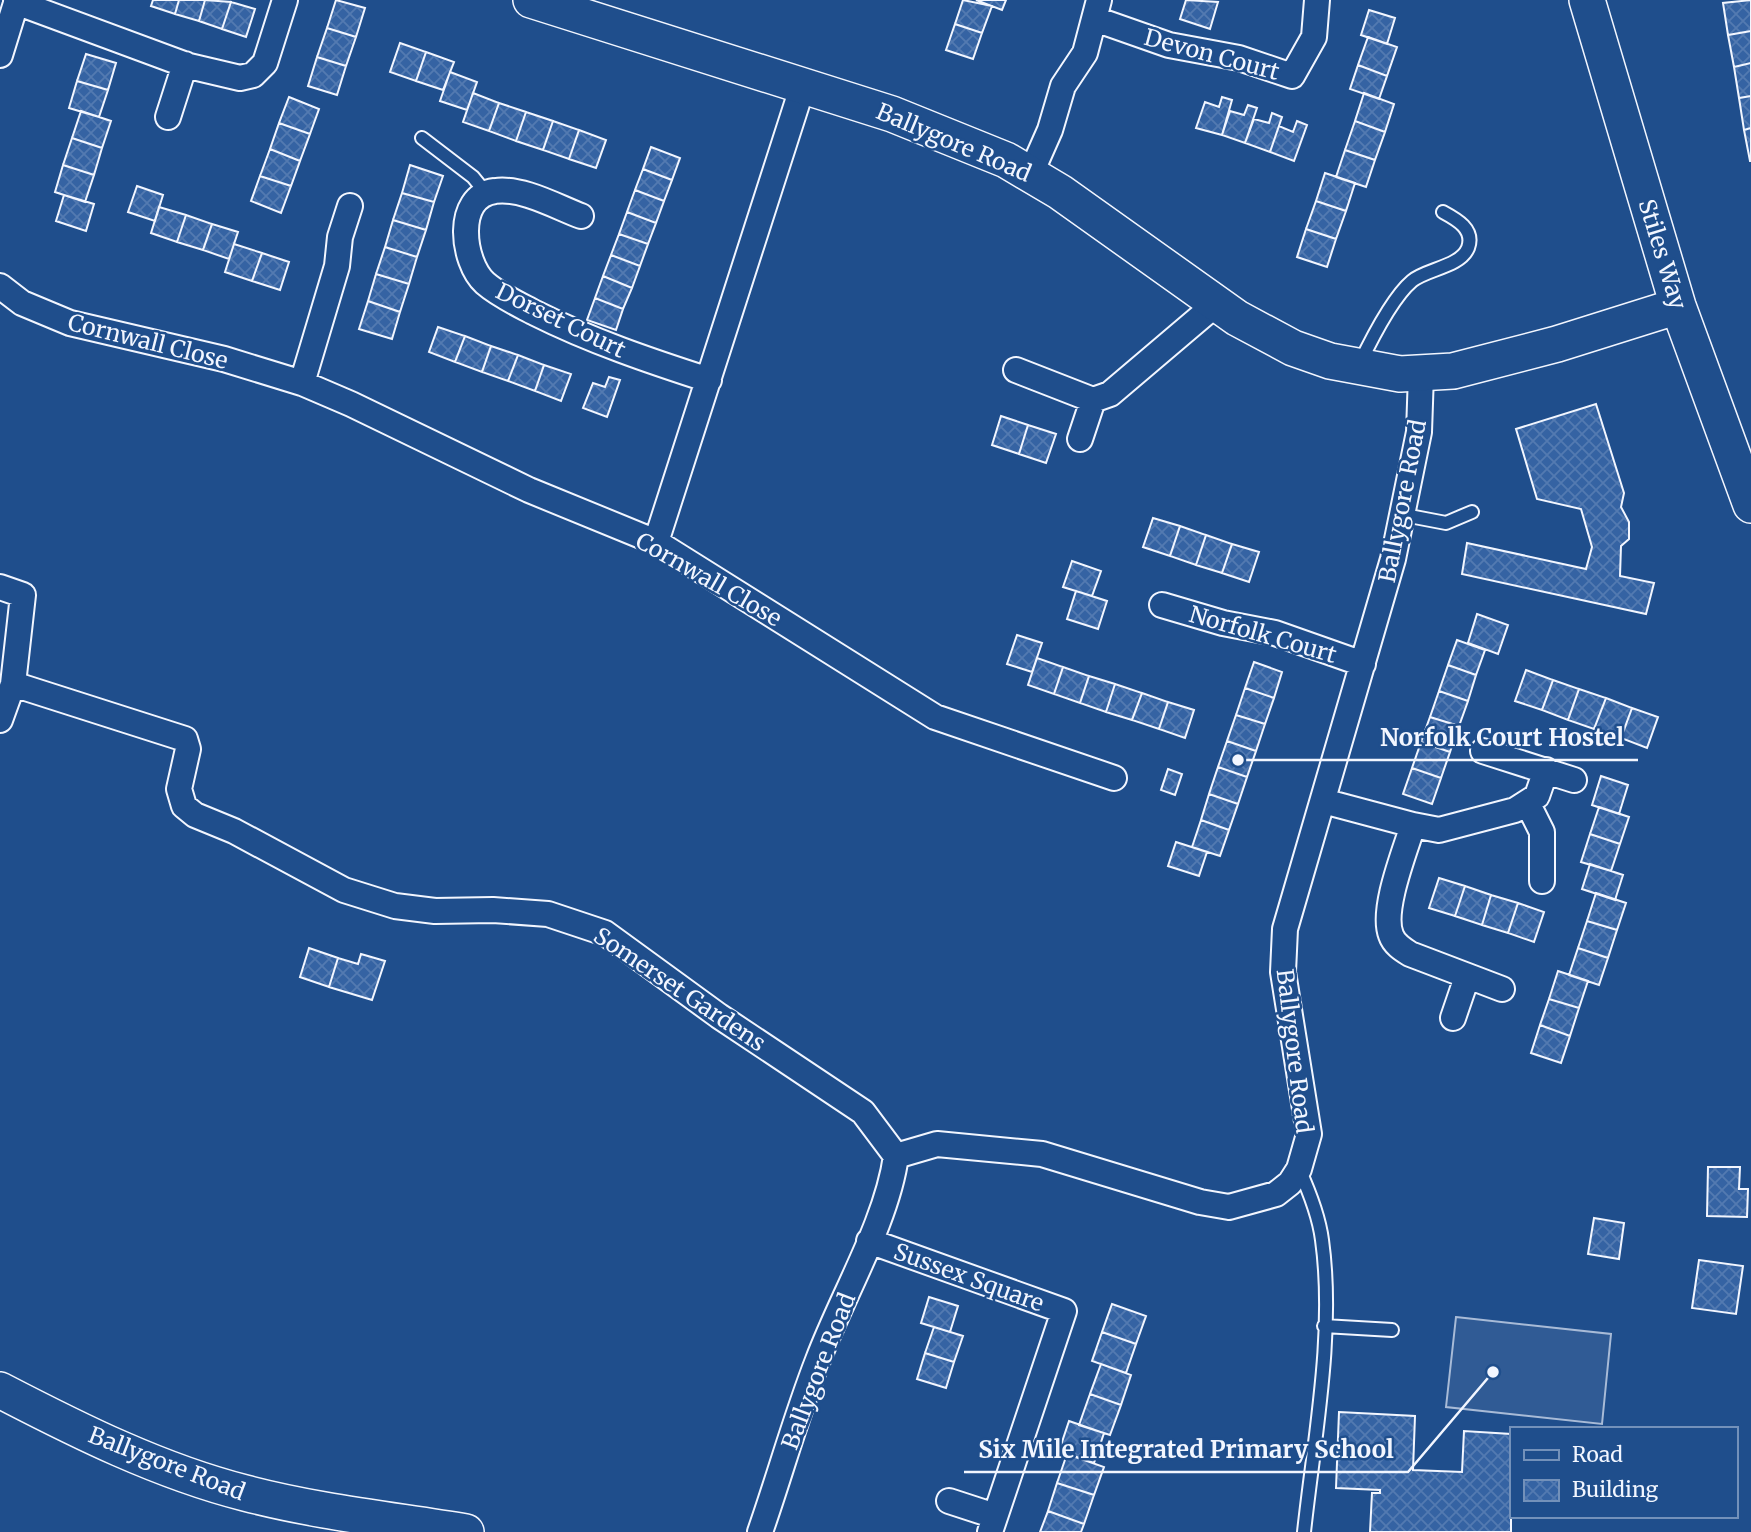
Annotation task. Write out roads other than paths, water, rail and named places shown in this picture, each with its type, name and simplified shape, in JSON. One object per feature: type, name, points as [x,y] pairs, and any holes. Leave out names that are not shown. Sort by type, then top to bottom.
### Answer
[{"type":"street","points":[[0,55],[17,1],[185,64],[240,78],[253,75],[265,64],[285,0]]},
{"type":"street","name":"Ballygore Road","points":[[531,0],[911,121],[1031,173],[1216,304],[1293,348],[1358,368],[1421,374],[1486,363],[1678,306]]},
{"type":"street","name":"Devon Court","points":[[1031,173],[1050,130],[1063,86],[1085,53],[1097,10],[1169,45],[1239,58],[1292,76],[1314,37],[1317,0]]},
{"type":"street","name":"Stiles Way","points":[[1587,0],[1678,306],[1751,505]]},
{"type":"street","points":[[168,117],[185,64]]},
{"type":"street","points":[[656,542],[803,85]]},
{"type":"street","points":[[486,193],[504,190],[523,194],[582,216]]},
{"type":"street","name":"Dorset Court","points":[[486,193],[476,202],[471,213],[467,251],[470,264],[493,290],[550,320],[614,348],[709,380]]},
{"type":"street","points":[[302,383],[337,266],[340,237],[350,206]]},
{"type":"street","name":"Cornwall Close","points":[[0,286],[22,303],[70,323],[224,359],[302,383],[529,491],[656,542],[935,717],[1114,778]]},
{"type":"street","points":[[1016,370],[1093,400],[1111,394],[1216,304]]},
{"type":"street","name":"Ballygore Road","points":[[760,1532],[818,1360],[869,1241],[894,1173],[896,1156],[937,1144],[1029,1152],[1229,1208],[1276,1194],[1290,1183],[1299,1169],[1309,1134],[1283,972],[1283,939],[1290,904],[1323,801],[1404,515],[1419,432],[1421,374]]},
{"type":"street","points":[[1080,439],[1093,400]]},
{"type":"street","points":[[0,587],[23,595],[13,684],[0,720]]},
{"type":"street","name":"Norfolk Court","points":[[1162,605],[1223,623],[1275,632],[1363,664]]},
{"type":"street","name":"Somerset Gardens","points":[[13,684],[185,739],[188,749],[178,789],[180,799],[188,810],[344,890],[395,906],[435,911],[493,910],[548,914],[605,933],[719,1016],[863,1112],[896,1156]]},
{"type":"street","points":[[1483,751],[1574,779]]},
{"type":"street","points":[[1323,801],[1439,830],[1459,827],[1528,804],[1537,796],[1546,770]]},
{"type":"street","points":[[1528,804],[1542,832],[1542,881]]},
{"type":"street","points":[[1413,825],[1388,913],[1390,934],[1400,948],[1410,954],[1502,989]]},
{"type":"street","points":[[1453,1018],[1467,977]]},
{"type":"street","name":"Sussex Square","points":[[869,1241],[1064,1311],[993,1524],[950,1501]]},
{"type":"street","name":"Ballygore Road","points":[[0,1390],[125,1451],[215,1485],[294,1503],[466,1532]]},
{"type":"lane","points":[[422,138],[473,177],[486,193]]},
{"type":"lane","points":[[1358,368],[1373,334],[1411,281],[1459,258],[1467,249],[1469,237],[1463,224],[1443,212]]},
{"type":"lane","points":[[1404,515],[1446,523],[1472,512]]},
{"type":"lane","points":[[1299,1169],[1322,1238],[1324,1326],[1304,1532]]},
{"type":"lane","points":[[1324,1326],[1392,1330]]},
{"type":"place","name":"Norfolk Court Hostel","points":[[1238,760]]},
{"type":"place","name":"Six Mile Integrated Primary School","points":[[1493,1372]]}]
